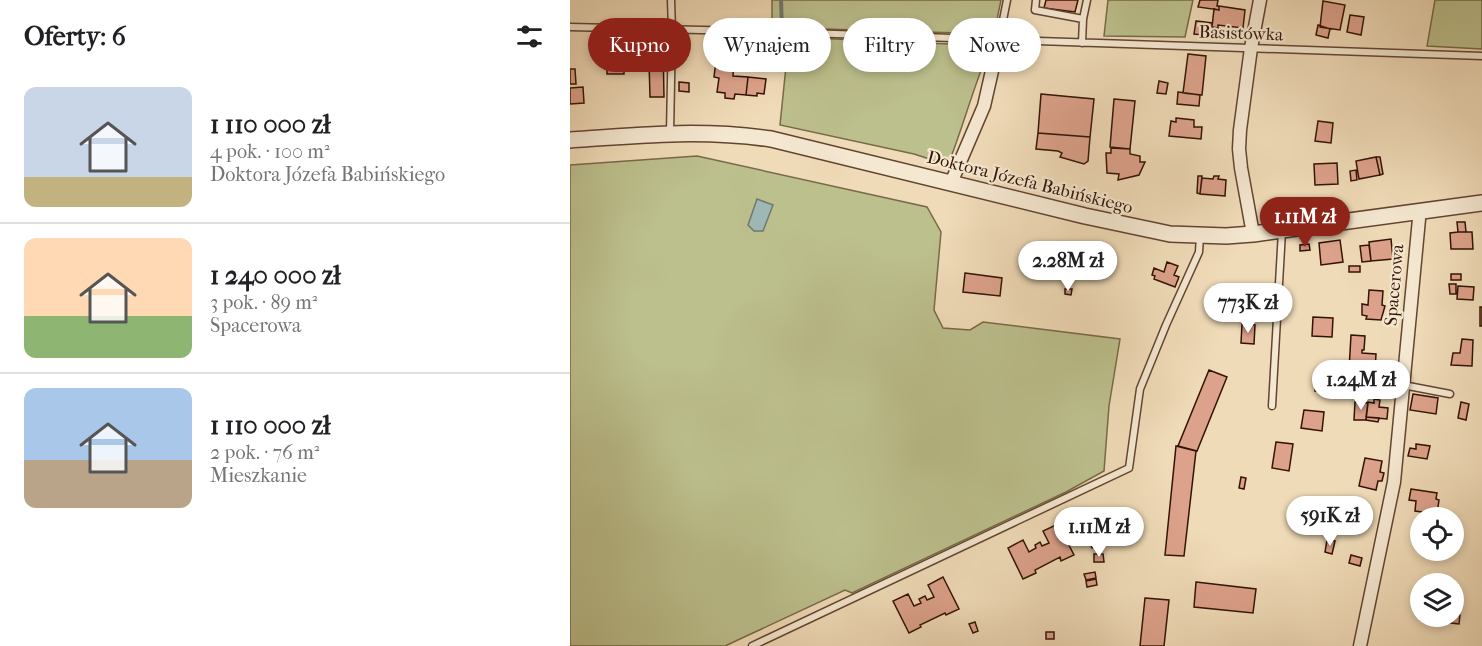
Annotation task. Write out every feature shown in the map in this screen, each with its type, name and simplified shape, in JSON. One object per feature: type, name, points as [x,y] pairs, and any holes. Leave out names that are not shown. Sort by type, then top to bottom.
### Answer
[{"type":"street","points":[[1253,234],[1239,149],[1251,48],[1260,0]]},
{"type":"street","points":[[951,183],[984,106],[992,72]]},
{"type":"street","name":"Doktora Józefa Babińskiego","points":[[570,140],[670,133],[735,134],[771,139],[1135,228],[1200,236],[1253,234],[1482,203]]},
{"type":"street","name":"Spacerowa","points":[[1360,646],[1394,482],[1419,219],[1417,212]]},
{"type":"lane","points":[[671,0],[672,18]]},
{"type":"lane","points":[[1003,18],[1007,0]]},
{"type":"lane","points":[[1036,0],[1035,10],[1083,20]]},
{"type":"lane","points":[[1082,43],[1087,0]]},
{"type":"lane","name":"Basistówka","points":[[570,27],[588,28]]},
{"type":"lane","name":"Basistówka","points":[[691,31],[948,38]]},
{"type":"lane","name":"Basistówka","points":[[1041,42],[1482,56]]},
{"type":"lane","points":[[670,133],[671,72]]},
{"type":"lane","points":[[1272,406],[1282,230]]},
{"type":"lane","points":[[753,646],[1129,468],[1140,389],[1199,252],[1200,236]]},
{"type":"lane","points":[[1403,385],[1450,394]]},
{"type":"green space","points":[[772,0],[1001,0],[997,18],[948,18],[948,33],[936,32],[936,18],[843,18],[843,30],[831,29],[831,18],[772,18]]},
{"type":"green space","points":[[1108,0],[1193,0],[1185,37],[1104,36]]},
{"type":"green space","points":[[1435,0],[1482,0],[1482,49],[1427,46]]},
{"type":"green space","points":[[831,39],[843,39],[843,72],[936,72],[936,43],[948,44],[948,72],[981,72],[948,165],[914,154],[780,125],[785,72],[831,72]]},
{"type":"green space","points":[[697,156],[927,207],[941,232],[934,310],[943,328],[970,330],[983,322],[1120,339],[1109,406],[1104,471],[1066,492],[852,593],[845,590],[725,646],[570,646],[570,165]]},
{"type":"water","points":[[757,199],[773,205],[763,231],[754,231],[748,225]]},
{"type":"building","points":[[1046,0],[1078,0],[1075,12],[1044,8]]},
{"type":"building","points":[[1200,0],[1218,0],[1219,10],[1198,7]]},
{"type":"building","points":[[1323,1],[1345,5],[1340,30],[1320,27]]},
{"type":"building","points":[[1219,6],[1245,10],[1243,28],[1218,25],[1218,28],[1212,27],[1214,9],[1219,10]]},
{"type":"building","points":[[1350,15],[1364,17],[1361,35],[1347,32]]},
{"type":"building","points":[[1196,21],[1205,22],[1203,35],[1194,34]]},
{"type":"building","points":[[1205,22],[1212,23],[1212,27],[1218,28],[1217,37],[1203,35]]},
{"type":"building","points":[[1318,25],[1330,29],[1328,38],[1316,35]]},
{"type":"building","points":[[1188,54],[1206,56],[1202,95],[1183,93]]},
{"type":"building","points":[[570,69],[575,69],[576,84],[570,84]]},
{"type":"building","points":[[607,72],[624,72],[624,74],[607,74]]},
{"type":"building","points":[[649,72],[664,72],[664,97],[650,97]]},
{"type":"building","points":[[715,72],[733,72],[733,76],[748,77],[746,95],[735,94],[734,99],[725,98],[725,93],[717,92],[719,78],[714,77]]},
{"type":"building","points":[[748,77],[766,79],[764,94],[746,95]]},
{"type":"building","points":[[1159,81],[1168,83],[1166,94],[1157,93]]},
{"type":"building","points":[[679,82],[689,83],[689,92],[679,91]]},
{"type":"building","points":[[583,87],[584,103],[570,104],[570,88]]},
{"type":"building","points":[[1178,92],[1200,95],[1199,106],[1177,104]]},
{"type":"building","points":[[1041,94],[1094,99],[1090,137],[1038,133]]},
{"type":"building","points":[[1114,99],[1135,101],[1130,149],[1110,147]]},
{"type":"building","points":[[1176,118],[1194,120],[1194,127],[1202,127],[1201,139],[1169,136],[1171,121],[1176,122]]},
{"type":"building","points":[[1318,121],[1333,123],[1331,143],[1315,141]]},
{"type":"building","points":[[1038,133],[1090,137],[1088,161],[1084,164],[1060,157],[1062,153],[1058,151],[1036,149]]},
{"type":"building","points":[[1111,148],[1130,149],[1130,154],[1140,156],[1140,162],[1145,162],[1139,175],[1118,180],[1119,174],[1107,173],[1106,153],[1111,153]]},
{"type":"building","points":[[1376,157],[1380,175],[1359,179],[1356,161]]},
{"type":"building","points":[[1376,157],[1380,157],[1383,174],[1380,175]]},
{"type":"building","points":[[1337,163],[1338,184],[1315,185],[1314,164]]},
{"type":"building","points":[[1356,170],[1357,180],[1351,181],[1350,171]]},
{"type":"building","points":[[1198,176],[1202,176],[1200,194],[1197,193]]},
{"type":"building","points":[[1214,176],[1226,180],[1225,196],[1200,194],[1202,178],[1213,179]]},
{"type":"building","points":[[1457,222],[1465,222],[1466,232],[1458,232]]},
{"type":"building","points":[[1472,232],[1473,249],[1451,249],[1450,233]]},
{"type":"building","points":[[1391,239],[1393,259],[1371,261],[1369,242]]},
{"type":"building","points":[[1340,240],[1343,262],[1321,265],[1319,243]]},
{"type":"building","points":[[1309,244],[1310,250],[1300,251],[1300,245]]},
{"type":"building","points":[[1369,245],[1371,261],[1362,262],[1360,246]]},
{"type":"building","points":[[1167,262],[1178,266],[1174,275],[1179,277],[1175,287],[1154,279],[1155,276],[1152,275],[1154,268],[1164,272]]},
{"type":"building","points":[[1349,266],[1360,266],[1360,272],[1349,272]]},
{"type":"building","points":[[965,273],[1002,278],[1000,296],[963,292]]},
{"type":"building","points":[[1451,274],[1461,274],[1461,280],[1451,280]]},
{"type":"building","points":[[1449,284],[1456,284],[1456,294],[1450,294]]},
{"type":"building","points":[[1458,286],[1474,287],[1473,300],[1457,299]]},
{"type":"building","points":[[1065,289],[1072,289],[1071,295],[1065,294]]},
{"type":"building","points":[[1369,290],[1383,291],[1382,305],[1385,306],[1381,320],[1366,319],[1367,316],[1362,315],[1362,304],[1368,305]]},
{"type":"building","points":[[1480,307],[1482,307],[1482,326],[1480,326]]},
{"type":"building","points":[[1313,317],[1333,318],[1332,337],[1312,336]]},
{"type":"building","points":[[1242,324],[1255,325],[1254,344],[1241,343]]},
{"type":"building","points":[[1351,335],[1365,336],[1362,353],[1376,354],[1375,371],[1349,370]]},
{"type":"building","points":[[1462,339],[1473,340],[1472,366],[1451,365],[1453,353],[1460,353]]},
{"type":"building","points":[[1209,370],[1227,377],[1197,451],[1178,446]]},
{"type":"building","points":[[1316,371],[1336,372],[1334,392],[1315,391]]},
{"type":"building","points":[[1413,394],[1438,398],[1436,414],[1410,410]]},
{"type":"building","points":[[1374,399],[1380,400],[1379,407],[1388,408],[1387,419],[1366,417],[1368,402],[1374,403]]},
{"type":"building","points":[[1355,402],[1368,403],[1366,420],[1354,420]]},
{"type":"building","points":[[1461,402],[1469,404],[1466,420],[1458,418]]},
{"type":"building","points":[[1304,410],[1324,412],[1322,431],[1301,428]]},
{"type":"building","points":[[1366,417],[1379,418],[1378,422],[1366,420]]},
{"type":"building","points":[[1276,442],[1293,444],[1289,471],[1272,468]]},
{"type":"building","points":[[1416,444],[1430,446],[1427,459],[1408,456],[1410,448],[1416,449]]},
{"type":"building","points":[[1176,446],[1196,451],[1184,556],[1165,555]]},
{"type":"building","points":[[1365,458],[1382,461],[1380,472],[1384,473],[1382,481],[1378,481],[1376,490],[1359,486]]},
{"type":"building","points":[[1241,477],[1246,478],[1244,489],[1239,488]]},
{"type":"building","points":[[1411,489],[1437,493],[1436,499],[1439,500],[1438,507],[1415,507],[1416,501],[1409,500]]},
{"type":"building","points":[[1334,498],[1349,500],[1341,531],[1329,529],[1330,522],[1334,520],[1331,516]]},
{"type":"building","points":[[1058,524],[1074,555],[1061,561],[1060,557],[1023,579],[1008,548],[1023,540],[1029,552],[1040,542],[1042,546],[1049,543],[1043,531]]},
{"type":"building","points":[[1101,539],[1102,546],[1092,548],[1090,542]]},
{"type":"building","points":[[1327,540],[1335,541],[1332,554],[1325,552]]},
{"type":"building","points":[[1094,554],[1103,554],[1104,562],[1094,562]]},
{"type":"building","points":[[1351,555],[1362,558],[1360,566],[1349,563]]},
{"type":"building","points":[[1095,572],[1096,578],[1086,580],[1084,574]]},
{"type":"building","points":[[943,577],[959,609],[920,625],[921,627],[909,633],[893,601],[908,594],[914,606],[921,603],[919,599],[925,596],[927,600],[934,597],[928,585]]},
{"type":"building","points":[[1096,579],[1097,585],[1087,587],[1086,581]]},
{"type":"building","points":[[1196,582],[1256,589],[1253,613],[1194,607]]},
{"type":"building","points":[[1145,598],[1169,600],[1164,646],[1140,646]]},
{"type":"building","points":[[975,622],[978,631],[973,633],[969,624]]},
{"type":"building","points":[[1046,632],[1054,632],[1054,639],[1046,639]]},
{"type":"waterway","points":[[781,0],[782,18]]}]
